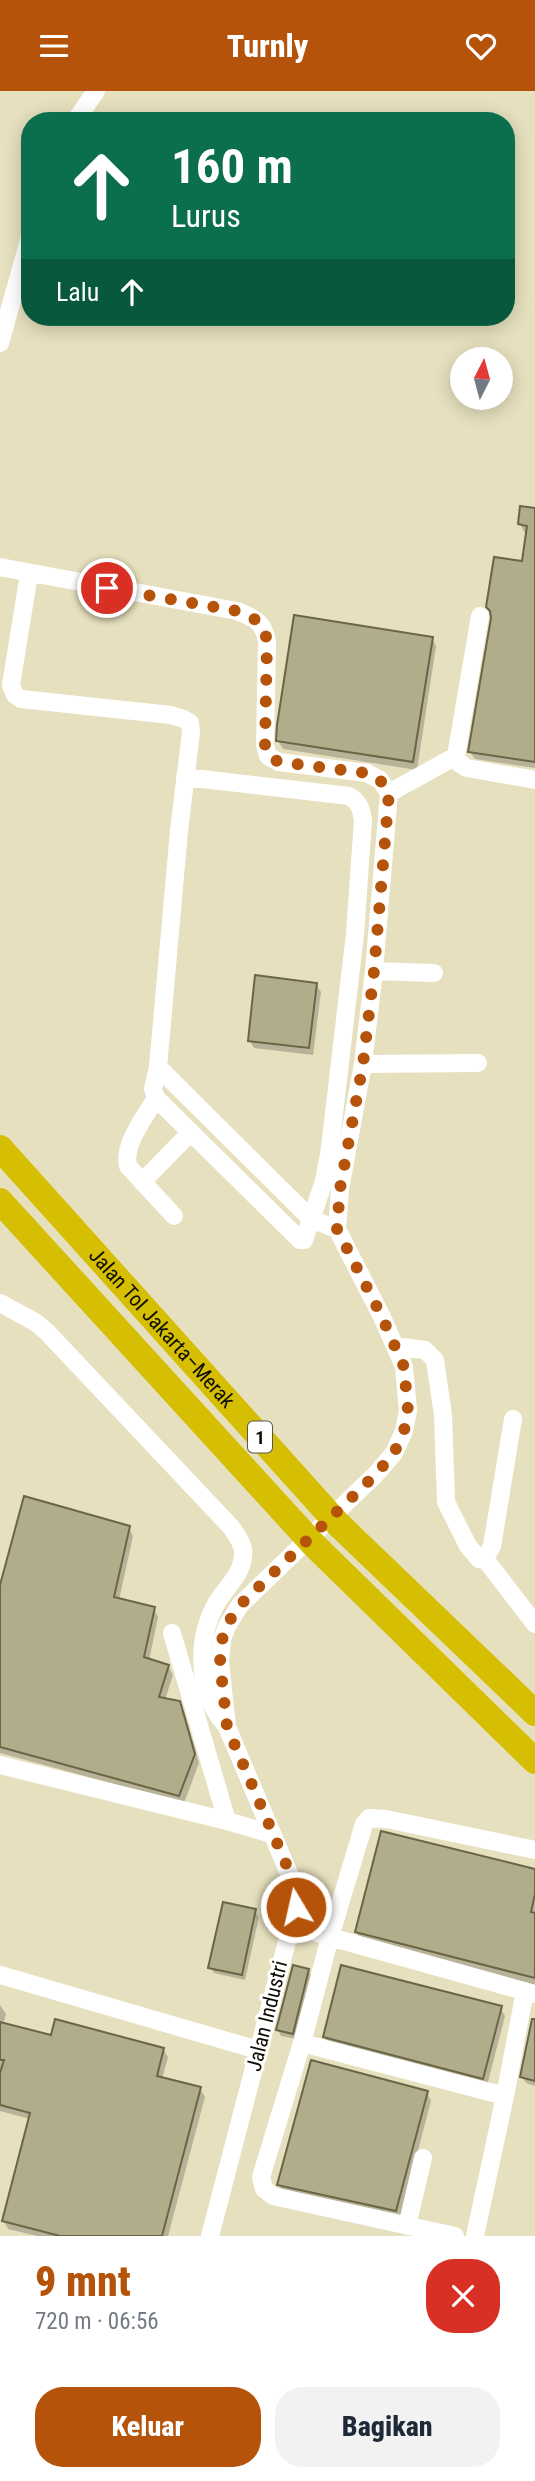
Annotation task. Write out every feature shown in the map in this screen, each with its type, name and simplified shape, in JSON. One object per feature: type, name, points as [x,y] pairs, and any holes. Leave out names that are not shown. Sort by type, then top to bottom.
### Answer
[{"type":"highway","name":"Jalan Tol Jakarta–Merak","points":[[0,1148],[338,1524],[535,1713]]},
{"type":"highway","name":"Jalan Tol Jakarta–Merak","points":[[0,1201],[314,1545],[535,1761]]},
{"type":"street","points":[[81,112],[96,91]]},
{"type":"street","points":[[0,343],[21,269]]},
{"type":"street","points":[[0,567],[237,611],[254,617],[265,627],[267,642],[265,745],[268,756],[279,762],[367,773],[380,780],[389,793],[363,1064],[340,1189],[337,1229],[311,1219],[158,1067]]},
{"type":"street","points":[[29,574],[11,685],[15,695],[22,699],[171,715],[190,723],[158,1067],[153,1089],[156,1098],[300,1240],[304,1240],[324,1181],[338,1091],[356,921],[363,820],[361,809],[355,799],[349,796],[186,777]]},
{"type":"street","points":[[480,616],[456,756],[467,768],[535,780]]},
{"type":"street","points":[[389,793],[456,756]]},
{"type":"street","points":[[374,971],[434,973]]},
{"type":"street","points":[[363,1064],[478,1063]]},
{"type":"street","points":[[156,1098],[129,1147],[126,1158],[128,1166],[174,1216]]},
{"type":"street","points":[[142,1182],[191,1132]]},
{"type":"street","name":"Jalan Industri","points":[[210,2236],[296,1907],[296,1891],[227,1727],[220,1662],[222,1640],[226,1626],[240,1605],[376,1474],[394,1453],[404,1431],[408,1411],[404,1367],[361,1273],[337,1229]]},
{"type":"street","points":[[0,1303],[35,1322],[47,1332],[239,1538],[244,1554],[240,1568],[218,1601],[209,1619],[203,1641],[202,1664],[207,1689],[215,1713],[227,1727]]},
{"type":"street","points":[[395,1346],[425,1350],[435,1360],[443,1415],[446,1502],[468,1546],[479,1559],[485,1559]]},
{"type":"street","points":[[485,1559],[492,1546],[513,1419]]},
{"type":"street","points":[[485,1559],[535,1624]]},
{"type":"street","points":[[172,1633],[227,1821]]},
{"type":"street","points":[[0,1765],[272,1834]]},
{"type":"street","points":[[455,2236],[272,2196],[264,2189],[261,2177],[302,2043],[330,1937],[364,1824],[369,1818],[386,1819],[535,1850]]},
{"type":"street","points":[[290,1924],[530,1992],[475,2236]]},
{"type":"street","points":[[0,1975],[258,2050]]},
{"type":"street","points":[[302,2043],[505,2096]]},
{"type":"street","points":[[407,2227],[423,2158]]},
{"type":"building","points":[[520,506],[535,508],[535,762],[468,752],[491,618],[486,607],[494,557],[522,561],[527,526],[518,524]]},
{"type":"building","points":[[294,615],[433,637],[413,762],[276,741]]},
{"type":"building","points":[[255,975],[317,983],[309,1048],[248,1041]]},
{"type":"building","points":[[24,1496],[130,1526],[114,1597],[155,1607],[144,1657],[169,1665],[159,1697],[180,1701],[195,1754],[179,1796],[0,1747],[0,1585]]},
{"type":"building","points":[[381,1831],[535,1869],[535,1894],[531,1912],[535,1913],[535,1978],[355,1932]]},
{"type":"building","points":[[223,1902],[256,1909],[242,1975],[208,1968]]},
{"type":"building","points":[[293,1965],[309,1969],[293,2034],[276,2030]]},
{"type":"building","points":[[341,1965],[502,2006],[483,2079],[323,2037]]},
{"type":"building","points":[[55,2019],[164,2048],[157,2076],[201,2087],[162,2236],[60,2236],[2,2221],[30,2113],[0,2105],[0,2073],[4,2060],[0,2060],[0,2022],[51,2035]]},
{"type":"building","points":[[532,2019],[535,2019],[535,2081],[520,2077]]},
{"type":"building","points":[[311,2060],[428,2091],[396,2211],[277,2185]]},
{"type":"route","points":[[107,588],[237,611],[254,617],[265,627],[267,642],[265,745],[268,756],[279,762],[367,773],[380,780],[389,793],[363,1064],[340,1189],[337,1229],[361,1273],[404,1367],[408,1411],[404,1431],[394,1453],[376,1474],[240,1605],[226,1626],[220,1662],[227,1727],[293,1880],[296,1907]]}]
